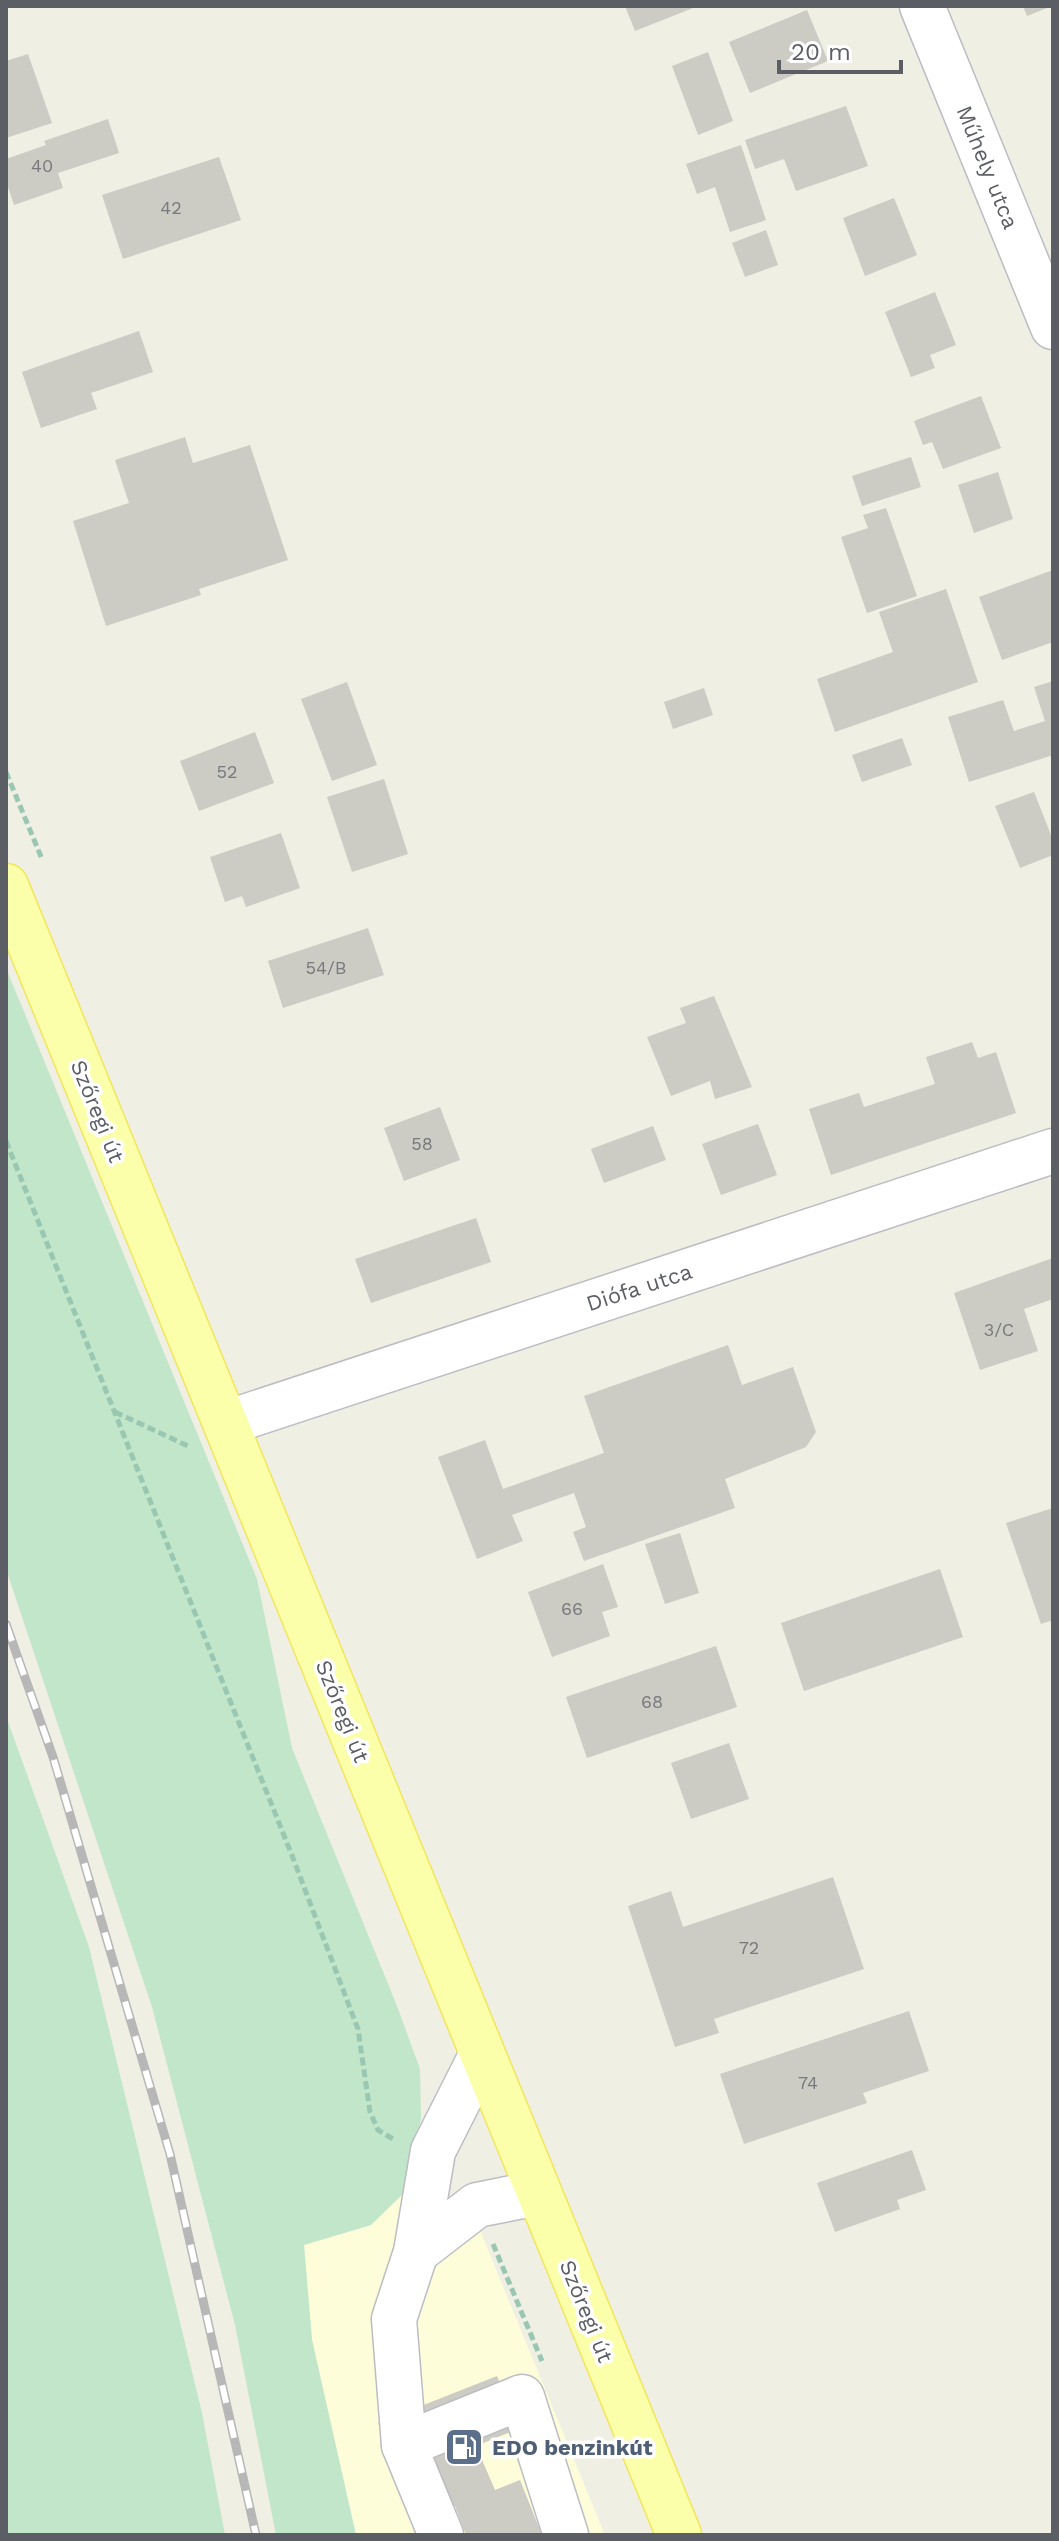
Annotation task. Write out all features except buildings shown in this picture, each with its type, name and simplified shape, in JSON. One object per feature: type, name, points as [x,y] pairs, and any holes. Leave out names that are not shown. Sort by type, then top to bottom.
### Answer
[{"type":"main road","name":"Szőregi út","points":[[6,886],[208,1435],[482,2054],[679,2535]]},
{"type":"street","name":"Műhely utca","points":[[922,6],[1053,327]]},
{"type":"street","name":"Diófa utca","points":[[208,1435],[1053,1151]]},
{"type":"street","points":[[441,2535],[404,2445],[394,2319],[416,2252],[433,2151],[482,2054]]},
{"type":"street","points":[[416,2252],[477,2205],[538,2193]]},
{"type":"street","points":[[404,2445],[522,2397],[566,2535]]},
{"type":"path","points":[[6,1141],[291,1853]]},
{"type":"path","points":[[115,1412],[208,1435]]},
{"type":"shaded area","points":[[6,968],[257,1579],[292,1748],[420,2069],[421,2118],[412,2169],[402,2195],[371,2225],[304,2245],[312,2340],[356,2535],[276,2535],[235,2325],[152,2007],[6,1569]]},
{"type":"shaded area","points":[[6,1716],[89,1947],[202,2413],[225,2535],[6,2535]]},
{"type":"shaded area","points":[[412,2169],[477,2223],[605,2535],[356,2535],[312,2339],[304,2245],[371,2225]]},
{"type":"railway","points":[[6,1624],[53,1757],[170,2154],[256,2535]]},
{"type":"place","name":"EDO benzinkút","points":[[464,2447]]}]
